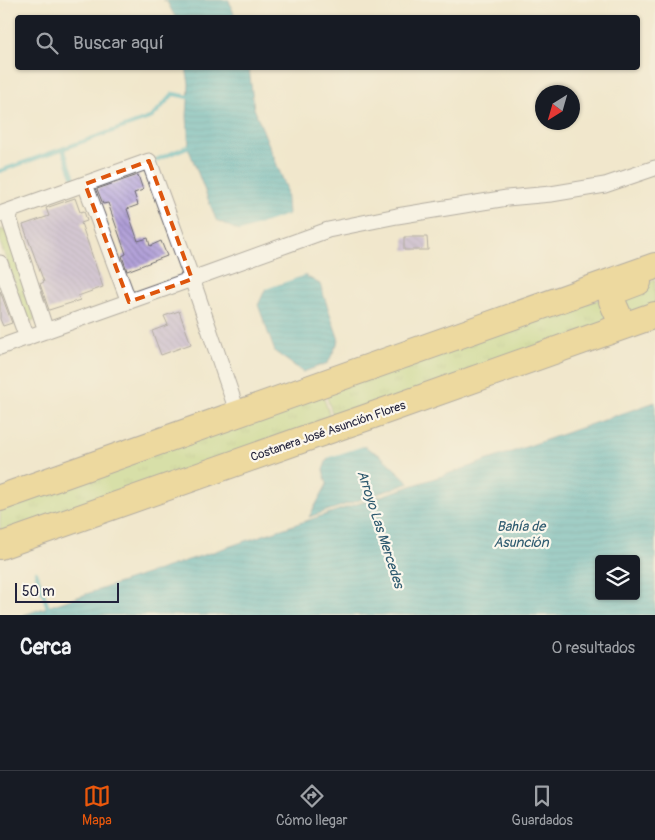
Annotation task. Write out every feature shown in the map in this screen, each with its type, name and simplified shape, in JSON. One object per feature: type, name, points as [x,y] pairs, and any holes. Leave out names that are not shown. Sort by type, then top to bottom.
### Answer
[{"type":"highway","points":[[623,326],[612,297],[617,290],[642,280],[653,267]]},
{"type":"highway","points":[[0,498],[653,267]]},
{"type":"highway","name":"Costanera José Asunción Flores","points":[[0,546],[655,315]]},
{"type":"street","points":[[46,331],[3,213],[149,161],[238,414]]},
{"type":"street","points":[[0,347],[328,230],[397,216],[507,198],[552,194],[605,185],[655,168]]},
{"type":"street","points":[[85,184],[128,302]]},
{"type":"street","points":[[0,263],[27,338]]},
{"type":"highlighted area","points":[[149,161],[192,279],[129,302],[85,184]]},
{"type":"green space","points":[[2,229],[7,232],[35,319],[32,321],[27,319],[0,242],[0,230]]},
{"type":"green space","points":[[655,279],[655,307],[629,313],[623,296]]},
{"type":"green space","points":[[600,299],[608,322],[335,421],[325,392]]},
{"type":"green space","points":[[322,393],[332,422],[0,539],[0,506]]},
{"type":"water","points":[[163,0],[229,0],[234,15],[174,15],[167,2]]},
{"type":"water","points":[[186,70],[249,70],[254,108],[286,187],[288,213],[281,229],[253,238],[216,220],[189,150],[187,116],[189,84]]},
{"type":"water","points":[[299,272],[320,284],[339,340],[328,363],[303,372],[275,352],[258,305],[269,281]]},
{"type":"water","name":"Bahía de Asunción","points":[[655,402],[655,615],[23,615],[465,468]]},
{"type":"water","points":[[356,442],[380,455],[410,483],[309,517],[327,484],[323,470],[330,451]]},
{"type":"pier","points":[[290,214],[282,232],[253,241],[235,233]]},
{"type":"pier","points":[[298,269],[308,274],[262,290],[268,279]]},
{"type":"pier","points":[[356,440],[366,445],[324,459],[329,448]]},
{"type":"building","points":[[138,175],[143,190],[134,193],[138,205],[127,209],[138,241],[148,238],[150,246],[161,241],[167,256],[127,271],[122,256],[126,254],[108,203],[103,204],[97,189]]},
{"type":"building","points":[[75,198],[80,212],[84,211],[87,221],[81,223],[103,287],[78,296],[80,300],[49,310],[40,284],[44,282],[23,225],[49,216],[46,208]]},
{"type":"building","points":[[404,237],[427,237],[428,250],[404,250]]},
{"type":"building","points":[[0,291],[12,323],[3,326],[0,319]]},
{"type":"building","points":[[179,311],[191,344],[161,355],[152,331],[168,325],[164,316]]},
{"type":"waterway","points":[[0,171],[152,117],[173,94],[194,98]]},
{"type":"waterway","points":[[156,160],[194,144]]},
{"type":"waterway","points":[[63,149],[75,181]]},
{"type":"waterway","points":[[36,572],[49,611]]},
{"type":"water label","name":"Arroyo Las Mercedes","points":[[381,529]]}]
